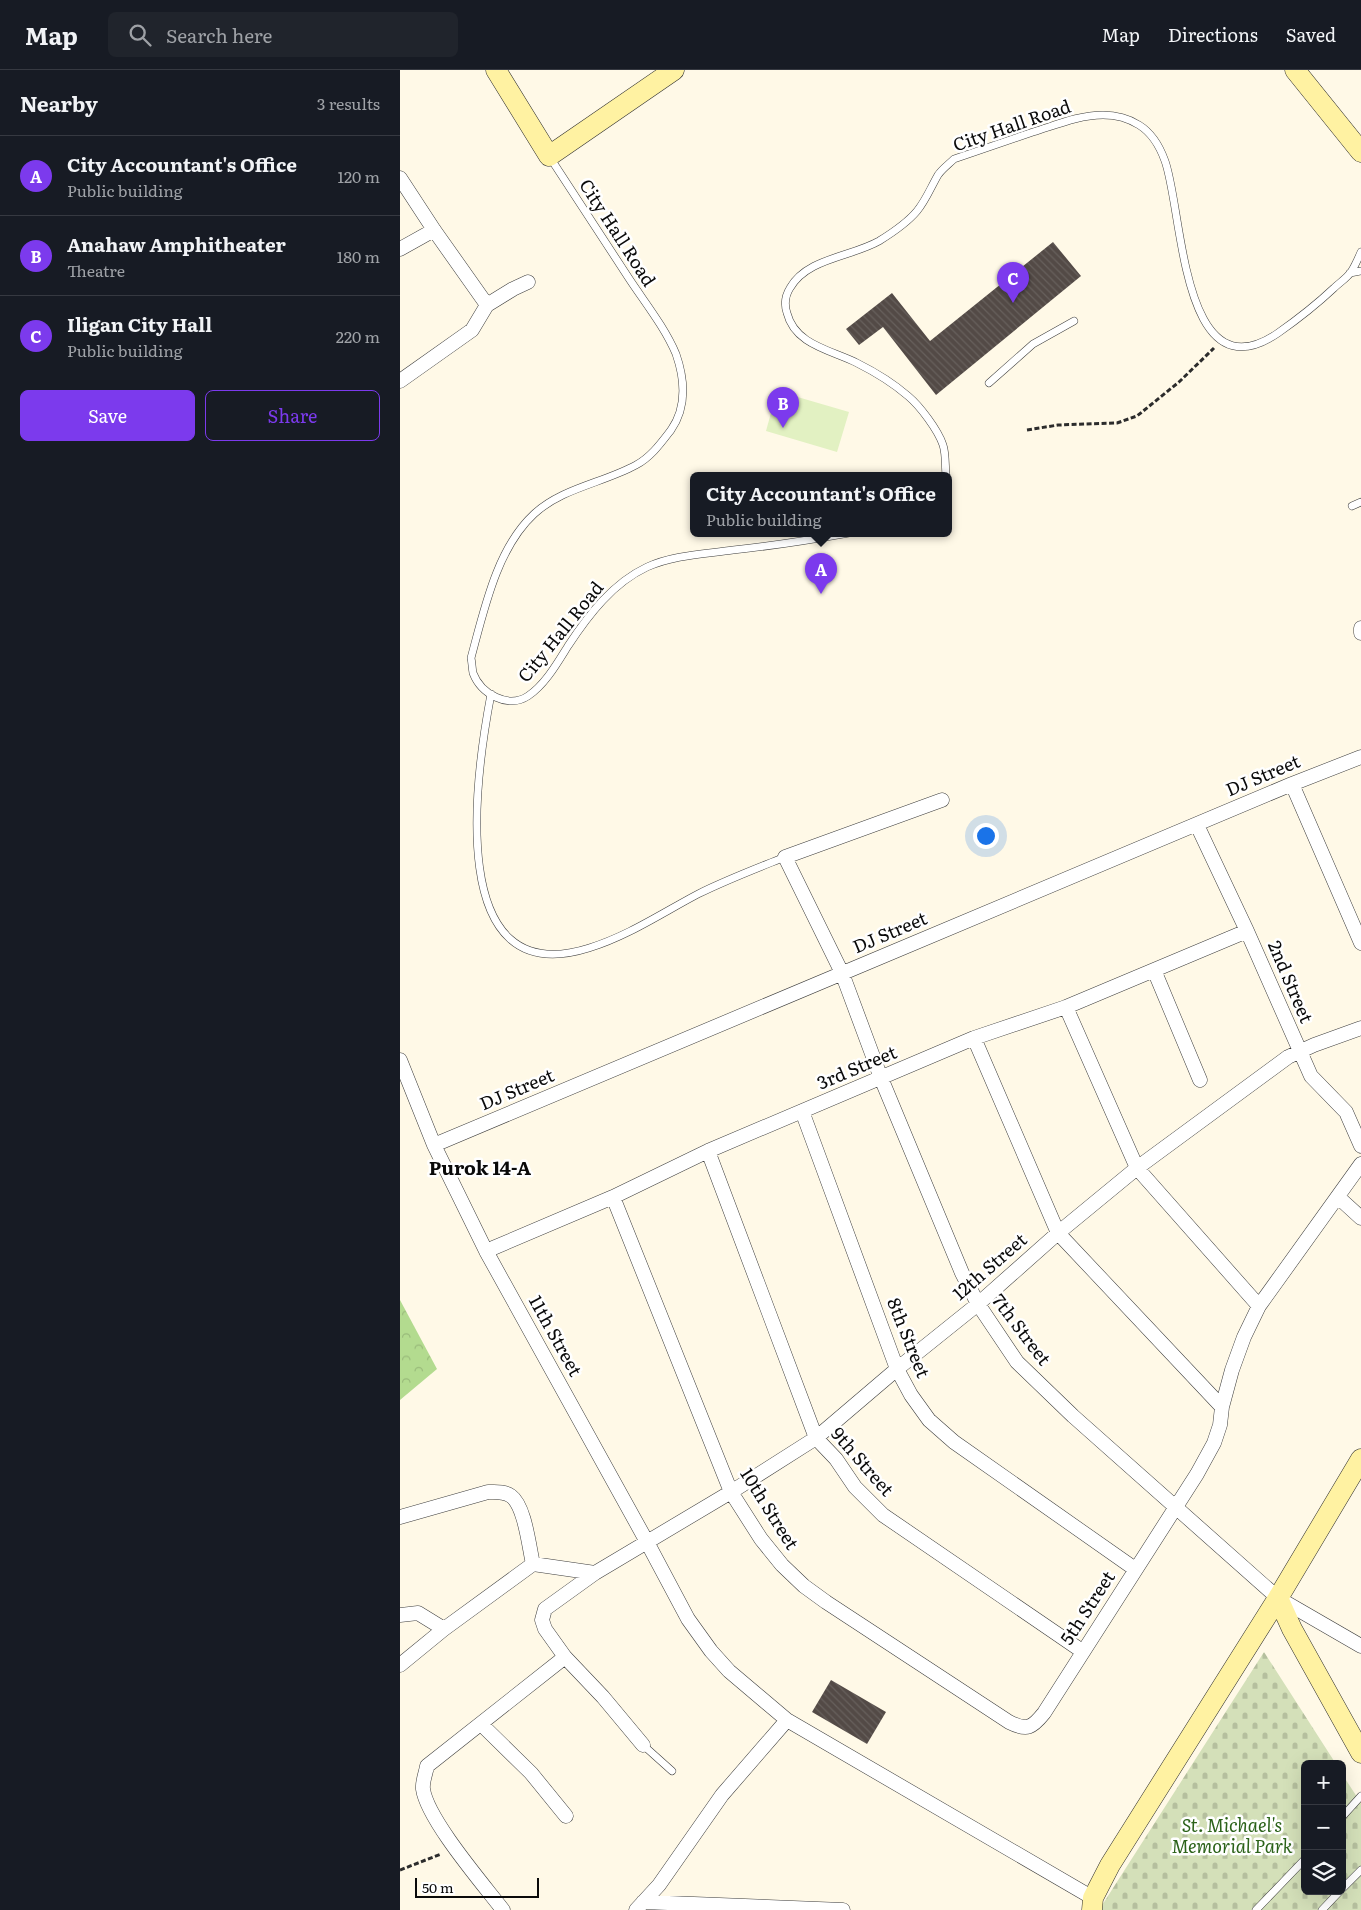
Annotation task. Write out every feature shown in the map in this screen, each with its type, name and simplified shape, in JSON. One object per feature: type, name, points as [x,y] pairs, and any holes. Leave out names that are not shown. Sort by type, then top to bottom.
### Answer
[{"type":"street","points":[[496,70],[549,156],[674,70]]},
{"type":"street","points":[[1295,70],[1361,152]]},
{"type":"street","points":[[400,178],[487,305]]},
{"type":"street","points":[[400,249],[434,230]]},
{"type":"street","points":[[400,381],[472,330],[487,305],[528,282]]},
{"type":"street","points":[[1361,628],[1361,633]]},
{"type":"street","name":"DJ Street","points":[[434,1145],[1292,784],[1361,757]]},
{"type":"street","points":[[1292,784],[1361,944]]},
{"type":"street","points":[[785,857],[942,800]]},
{"type":"street","name":"2nd Street","points":[[1197,825],[1247,931],[1311,1076],[1346,1112],[1361,1146]]},
{"type":"street","name":"7th Street","points":[[785,857],[842,973],[881,1078],[962,1273],[978,1304],[1017,1362],[1073,1416],[1278,1598],[1361,1646]]},
{"type":"street","name":"3rd Street","points":[[486,1251],[613,1197],[708,1151],[974,1038],[1066,1007],[1247,931]]},
{"type":"street","points":[[1154,970],[1200,1080]]},
{"type":"street","points":[[1066,1007],[1137,1168],[1259,1306]]},
{"type":"street","name":"12th Street","points":[[565,1657],[545,1628],[542,1620],[546,1609],[595,1573],[732,1492],[816,1438],[897,1369],[978,1304],[1058,1233],[1137,1168],[1281,1062],[1299,1051],[1361,1028]]},
{"type":"street","points":[[974,1038],[1058,1233],[1222,1407]]},
{"type":"street","name":"11th Street","points":[[400,1060],[434,1145],[486,1251],[688,1618],[711,1651],[729,1671],[787,1720],[1093,1904]]},
{"type":"street","name":"8th Street","points":[[802,1111],[897,1369],[911,1395],[929,1420],[954,1442],[1135,1570]]},
{"type":"street","name":"9th Street","points":[[708,1151],[816,1438],[836,1459],[854,1487],[883,1514],[1082,1651]]},
{"type":"street","name":"5th Street","points":[[1030,1728],[1044,1713],[1176,1507],[1214,1443],[1220,1425],[1222,1407],[1244,1337],[1259,1306],[1361,1164]]},
{"type":"street","name":"10th Street","points":[[613,1197],[732,1492],[761,1539],[782,1565],[804,1586],[1009,1722],[1020,1728],[1030,1728]]},
{"type":"street","points":[[1338,1198],[1361,1218]]},
{"type":"street","points":[[1093,1904],[1110,1865],[1278,1598],[1361,1459]]},
{"type":"street","points":[[400,1517],[488,1492],[500,1492],[511,1496],[520,1506],[533,1564]]},
{"type":"street","points":[[400,1665],[444,1629],[533,1564],[595,1573]]},
{"type":"street","points":[[1278,1598],[1292,1629],[1361,1753]]},
{"type":"street","points":[[400,1616],[418,1613],[444,1629]]},
{"type":"street","points":[[503,1910],[456,1849],[428,1806],[423,1787],[428,1766],[565,1657],[603,1697],[643,1746]]},
{"type":"street","points":[[639,1906],[659,1885],[722,1795],[787,1720]]},
{"type":"street","points":[[481,1724],[531,1773],[566,1816]]},
{"type":"street","points":[[639,1906],[843,1910]]},
{"type":"lane","name":"City Hall Road","points":[[946,472],[943,445],[928,419],[909,396],[883,377],[856,362],[804,339],[789,323],[784,304],[790,288],[804,272],[878,242],[898,228],[917,211],[931,191],[939,174],[954,159],[1076,118],[1103,115],[1123,117],[1140,126],[1156,142],[1165,162],[1174,196],[1180,242],[1188,278],[1197,305],[1208,327],[1220,342]]},
{"type":"lane","name":"City Hall Road","points":[[549,156],[659,324],[671,346],[683,380],[683,405],[674,425],[658,448],[637,464],[555,499],[534,514],[515,536],[498,569],[471,658],[473,672],[481,686],[502,700],[518,701],[529,696],[540,686],[603,600],[624,580],[649,566],[681,557],[821,537]]},
{"type":"lane","points":[[1220,342],[1240,348],[1257,344],[1273,336],[1316,305],[1350,273],[1361,252]]},
{"type":"lane","points":[[1350,273],[1361,272]]},
{"type":"lane","points":[[989,384],[1033,344],[1074,321]]},
{"type":"lane","points":[[1352,506],[1361,502]]},
{"type":"lane","points":[[491,694],[482,740],[477,791],[477,839],[480,875],[486,901],[498,924],[511,941],[530,952],[560,955],[589,948],[631,931],[698,894],[740,874],[785,857]]},
{"type":"lane","points":[[643,1746],[672,1771]]},
{"type":"lane","points":[[1346,1813],[1361,1796]]},
{"type":"lane","points":[[1256,1910],[1301,1863]]},
{"type":"lane","points":[[1346,1885],[1361,1870]]},
{"type":"lane","points":[[1322,1910],[1336,1895]]},
{"type":"path","points":[[1027,430],[1058,425],[1117,423],[1137,416],[1178,382],[1220,342]]},
{"type":"path","points":[[400,1870],[456,1849]]},
{"type":"green space","points":[[777,391],[849,412],[837,452],[766,431]]},
{"type":"green space","points":[[400,1300],[437,1369],[400,1400]]},
{"type":"green space","name":"St. Michael's Memorial Park","points":[[1264,1652],[1333,1760],[1301,1760],[1301,1895],[1346,1895],[1346,1780],[1361,1803],[1361,1910],[1099,1910]]},
{"type":"building","points":[[1053,242],[1081,276],[936,395],[883,327],[859,345],[846,329],[892,293],[930,341]]},
{"type":"building","points":[[831,1680],[886,1712],[867,1744],[812,1712]]},
{"type":"place","name":"Iligan City Hall","points":[[1013,303]]},
{"type":"place","name":"Anahaw Amphitheater","points":[[783,428]]},
{"type":"place","name":"City Accountant's Office","points":[[821,594]]},
{"type":"district","name":"Purok 14-A","points":[[480,1168]]}]
